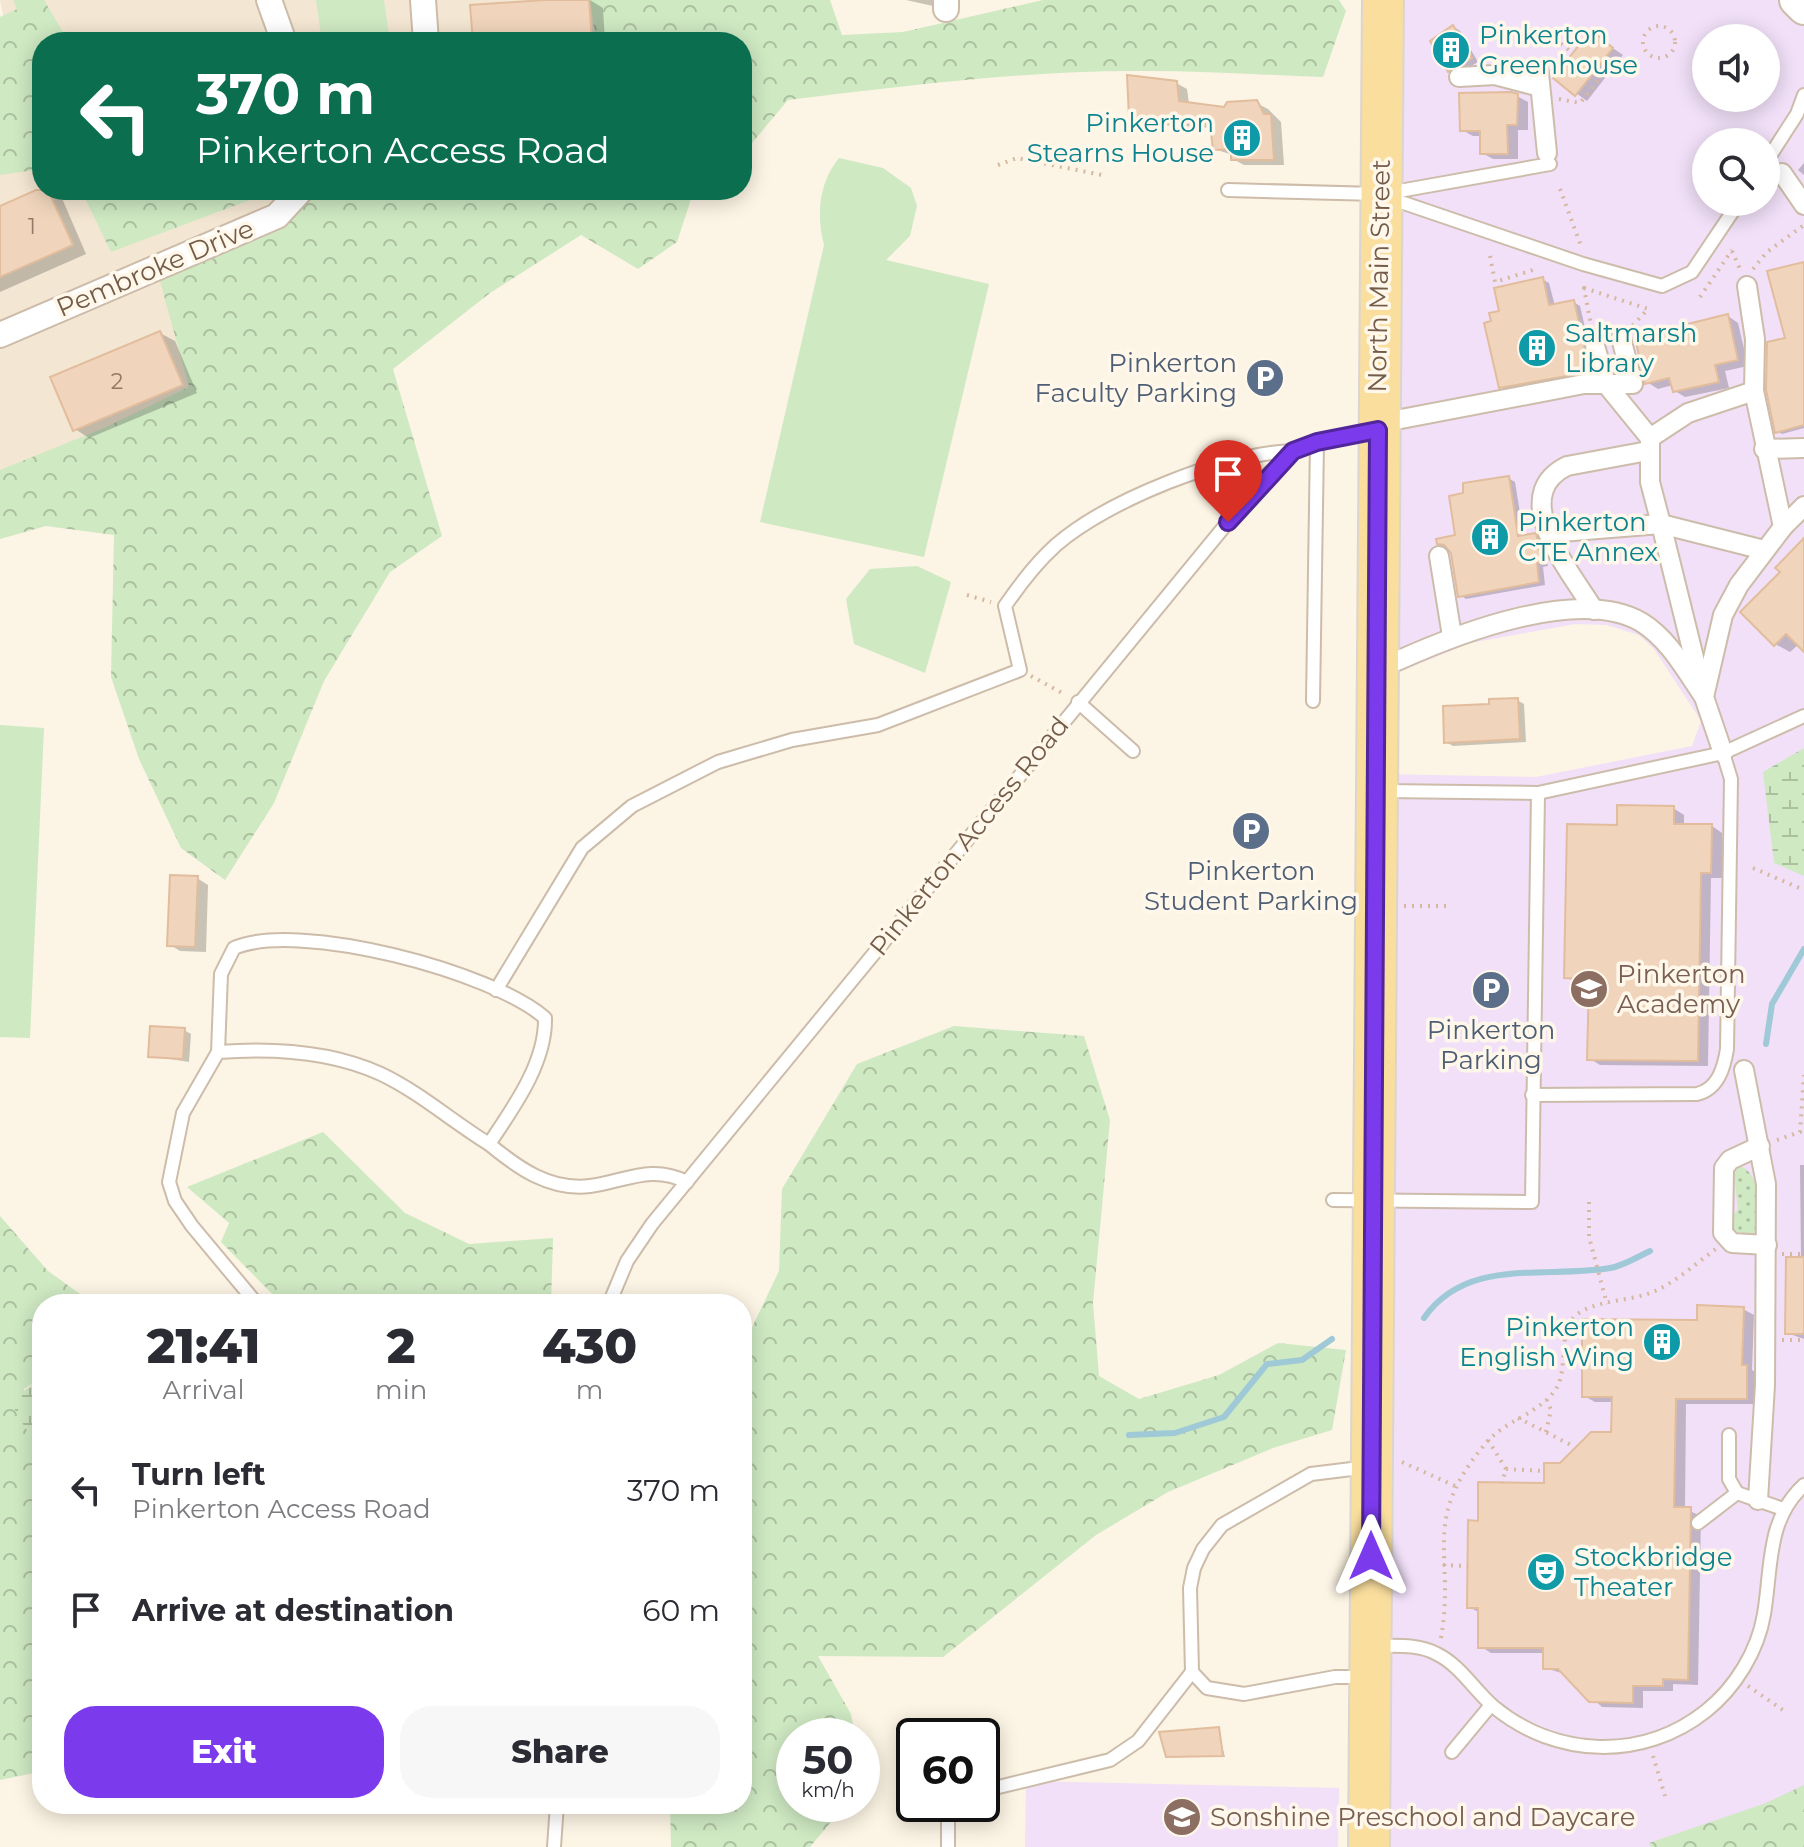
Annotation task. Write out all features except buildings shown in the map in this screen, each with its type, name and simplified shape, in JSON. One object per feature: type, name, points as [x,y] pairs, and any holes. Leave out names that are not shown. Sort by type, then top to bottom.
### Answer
[{"type":"main road","name":"North Main Street","points":[[1369,1847],[1370,1661],[1382,1462],[1373,1201],[1376,791],[1389,424],[1380,194],[1383,0]]},
{"type":"street","points":[[269,0],[280,32]]},
{"type":"street","points":[[423,0],[425,32]]},
{"type":"street","points":[[1796,0],[1804,8]]},
{"type":"street","points":[[1459,77],[1495,75],[1540,85],[1549,158]]},
{"type":"street","points":[[1782,173],[1804,205]]},
{"type":"street","name":"Pembroke Drive","points":[[0,335],[277,216],[292,200]]},
{"type":"street","points":[[1749,278],[1755,339],[1754,391],[1783,527]]},
{"type":"street","points":[[1389,424],[1584,384],[1633,384],[1621,338]]},
{"type":"street","points":[[1595,346],[1606,384],[1649,444],[1650,482],[1704,697],[1723,753]]},
{"type":"street","points":[[1594,610],[1548,533],[1540,497],[1543,486],[1555,472],[1649,444],[1688,413],[1754,391]]},
{"type":"street","points":[[1764,449],[1804,448]]},
{"type":"street","points":[[1704,697],[1723,615],[1764,550],[1804,506]]},
{"type":"street","points":[[1548,533],[1661,524],[1764,550]]},
{"type":"street","points":[[1439,556],[1452,636]]},
{"type":"street","points":[[1397,661],[1452,636],[1562,611],[1594,610],[1622,614],[1659,636],[1704,697]]},
{"type":"street","points":[[1744,1070],[1766,1184],[1763,1461],[1758,1500]]},
{"type":"street","points":[[1760,1146],[1730,1160],[1724,1168],[1723,1233],[1728,1241],[1767,1245]]},
{"type":"lane","points":[[1780,140],[1797,114],[1804,95]]},
{"type":"lane","points":[[1228,190],[1380,194],[1549,158]]},
{"type":"lane","points":[[1380,194],[1429,214],[1649,285],[1662,286],[1692,272],[1730,216]]},
{"type":"lane","name":"Pinkerton Access Road","points":[[613,1294],[627,1261],[687,1182],[1265,477],[1293,451],[1389,424]]},
{"type":"lane","points":[[1313,701],[1317,442]]},
{"type":"lane","points":[[496,990],[582,848],[632,806],[718,762],[792,740],[878,725],[1020,670],[1005,606],[1038,563],[1058,544],[1111,509],[1233,461],[1293,451]]},
{"type":"lane","points":[[1078,702],[1133,751]]},
{"type":"lane","points":[[1376,791],[1538,793],[1723,753],[1804,716]]},
{"type":"lane","points":[[1532,1095],[1697,1094],[1707,1092],[1720,1076],[1727,1049],[1731,779],[1723,753]]},
{"type":"lane","points":[[1333,1200],[1532,1202],[1538,793]]},
{"type":"lane","points":[[249,1294],[192,1226],[175,1201],[169,1182],[183,1113],[218,1052],[221,974],[234,948],[246,943],[326,943],[364,949],[433,966],[532,1007],[545,1018],[545,1030],[524,1087],[489,1144]]},
{"type":"lane","points":[[218,1052],[257,1049],[354,1064],[410,1091],[528,1174],[558,1184],[590,1186],[644,1173],[672,1175],[687,1182]]},
{"type":"lane","points":[[1729,1435],[1729,1479],[1737,1493],[1783,1509]]},
{"type":"lane","points":[[1000,1787],[1110,1760],[1138,1741],[1192,1672],[1192,1578],[1203,1549],[1222,1525],[1311,1474],[1382,1462]]},
{"type":"lane","points":[[1192,1672],[1207,1688],[1244,1694],[1335,1677],[1414,1646],[1436,1653],[1453,1665],[1491,1705],[1540,1735],[1583,1747],[1606,1748],[1649,1742],[1691,1723],[1725,1694],[1750,1657],[1764,1614],[1772,1540],[1783,1509],[1804,1485]]},
{"type":"lane","points":[[1698,1523],[1737,1493]]},
{"type":"lane","points":[[1452,1752],[1491,1705]]},
{"type":"lane","points":[[554,1847],[556,1814]]},
{"type":"lane","points":[[948,1822],[948,1847]]},
{"type":"path","points":[[1661,26],[1673,34],[1675,45],[1670,55],[1659,58],[1649,55],[1643,41],[1647,31],[1661,26]]},
{"type":"path","points":[[1548,34],[1573,53]]},
{"type":"path","points":[[1540,85],[1580,103],[1602,76]]},
{"type":"path","points":[[998,165],[1017,158],[1102,175]]},
{"type":"path","points":[[1560,189],[1582,248]]},
{"type":"path","points":[[1749,278],[1767,252],[1804,225]]},
{"type":"path","points":[[1700,297],[1732,250]]},
{"type":"path","points":[[1490,256],[1495,282],[1533,270]]},
{"type":"path","points":[[1584,288],[1648,309],[1621,338],[1595,346],[1584,288]]},
{"type":"path","points":[[967,595],[1005,606]]},
{"type":"path","points":[[1020,670],[1053,687]]},
{"type":"path","points":[[1753,868],[1804,890]]},
{"type":"path","points":[[1395,906],[1449,906]]},
{"type":"path","points":[[1760,1146],[1800,1132],[1804,1075]]},
{"type":"path","points":[[1589,1202],[1592,1251],[1607,1304]]},
{"type":"path","points":[[1440,1639],[1445,1515],[1455,1486],[1488,1440],[1547,1400],[1560,1379],[1571,1322],[1586,1310],[1663,1287],[1728,1241]]},
{"type":"path","points":[[1546,1432],[1551,1410],[1547,1400]]},
{"type":"path","points":[[1518,1418],[1575,1447]]},
{"type":"path","points":[[1488,1440],[1506,1469],[1502,1483]]},
{"type":"path","points":[[1382,1462],[1455,1486]]},
{"type":"path","points":[[1506,1469],[1544,1471]]},
{"type":"path","points":[[1443,1565],[1468,1566]]},
{"type":"path","points":[[1756,1692],[1783,1710]]},
{"type":"path","points":[[1652,1754],[1665,1796]]},
{"type":"shaded area","points":[[0,0],[601,0],[603,32],[32,32],[32,200],[440,200],[195,422],[0,484],[0,137],[26,125]]},
{"type":"shaded area","name":"Pinkerton Academy","points":[[1383,0],[1797,0],[1804,7],[1804,1799],[1652,1847],[1369,1847],[1376,774],[1536,777],[1692,746],[1701,721],[1654,649],[1639,635],[1607,625],[1575,624],[1470,643],[1377,681]]},
{"type":"shaded area","name":"Sonshine Preschool and Daycare","points":[[1026,1781],[1339,1788],[1338,1847],[1025,1847]]},
{"type":"green space","points":[[13,0],[44,0],[63,32],[32,32],[32,170],[0,175],[0,17],[17,9]]},
{"type":"green space","points":[[316,0],[384,0],[389,32],[321,32]]},
{"type":"green space","points":[[590,0],[830,0],[842,35],[903,32],[1043,0],[1339,0],[1346,11],[1323,77],[1101,71],[967,80],[788,100],[752,143],[752,32],[595,32]]},
{"type":"green space","points":[[839,158],[883,168],[911,188],[917,206],[910,236],[886,260],[989,284],[924,557],[760,522],[824,245],[820,222],[823,188]]},
{"type":"green space","points":[[86,200],[250,200],[111,252]]},
{"type":"green space","points":[[299,200],[691,200],[677,242],[638,269],[581,235],[490,293],[393,369],[442,536],[390,572],[324,681],[274,803],[225,880],[181,848],[139,759],[111,677],[114,535],[46,526],[0,539],[0,470],[104,428],[189,387],[160,281]]},
{"type":"green space","points":[[917,566],[951,582],[925,673],[854,644],[846,599],[870,569]]},
{"type":"green space","points":[[0,725],[44,728],[30,1038],[0,1037]]},
{"type":"green space","points":[[1804,748],[1804,876],[1774,863],[1763,772]]},
{"type":"green space","points":[[954,1026],[1084,1036],[1110,1120],[1093,1303],[1099,1376],[1139,1399],[1219,1375],[1278,1343],[1346,1350],[1332,1430],[1273,1448],[1168,1492],[1096,1535],[943,1657],[818,1656],[852,1718],[776,1718],[776,1822],[831,1822],[810,1847],[671,1847],[670,1814],[752,1814],[752,1327],[779,1271],[782,1189],[857,1064]]},
{"type":"green space","points":[[323,1132],[405,1213],[469,1244],[553,1238],[551,1294],[272,1294],[221,1242],[229,1223],[187,1187]]},
{"type":"green space","points":[[1740,1166],[1747,1170],[1756,1186],[1758,1217],[1754,1234],[1734,1232],[1734,1214],[1738,1210],[1734,1172]]},
{"type":"green space","points":[[0,1216],[48,1271],[80,1294],[32,1294],[32,1384],[24,1389],[24,1426],[32,1435],[32,1773],[0,1780]]},
{"type":"green space","points":[[32,1385],[32,1435],[24,1426],[10,1401]]},
{"type":"green space","points":[[1804,1785],[1804,1847],[1651,1847],[1649,1843],[1766,1803]]},
{"type":"waterway","points":[[1766,1044],[1772,1004],[1804,949]]},
{"type":"waterway","points":[[1424,1318],[1442,1299],[1462,1286],[1485,1278],[1610,1268],[1650,1251]]},
{"type":"waterway","points":[[1129,1435],[1175,1433],[1224,1417],[1267,1364],[1302,1360],[1332,1339]]},
{"type":"place","name":"Pinkerton Greenhouse","points":[[1451,50]]},
{"type":"place","name":"Pinkerton Stearns House","points":[[1242,138]]},
{"type":"place","name":"Saltmarsh Library","points":[[1537,348]]},
{"type":"place","name":"Pinkerton Faculty Parking","points":[[1265,378]]},
{"type":"place","name":"Pinkerton CTE Annex","points":[[1490,537]]},
{"type":"place","name":"Pinkerton Student Parking","points":[[1251,831]]},
{"type":"place","name":"Pinkerton Academy","points":[[1589,989]]},
{"type":"place","name":"Pinkerton Parking","points":[[1491,990]]},
{"type":"place","name":"Pinkerton English Wing","points":[[1662,1342]]},
{"type":"place","name":"Stockbridge Theater","points":[[1546,1572]]},
{"type":"place","name":"Sonshine Preschool and Daycare","points":[[1182,1817]]},
{"type":"route","points":[[1228,522],[1265,477],[1293,451],[1317,442],[1378,430],[1371,1556]]}]
